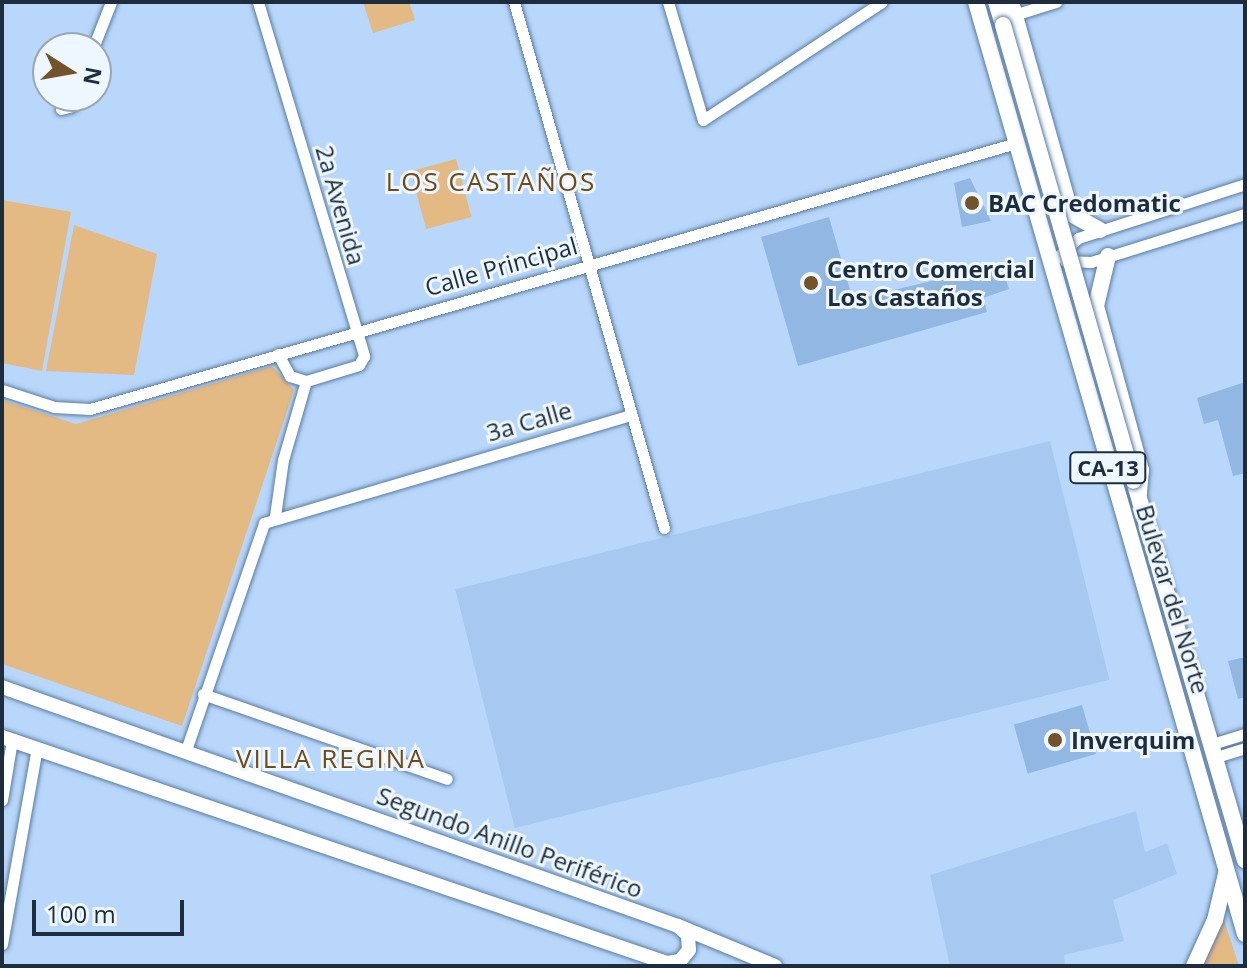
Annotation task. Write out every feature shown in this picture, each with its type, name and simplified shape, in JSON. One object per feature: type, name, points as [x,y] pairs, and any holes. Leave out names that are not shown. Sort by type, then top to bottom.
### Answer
[{"type":"highway","name":"Bulevar del Norte","points":[[996,2],[1009,14],[1139,499],[1245,860]]},
{"type":"highway","name":"Bulevar del Norte","points":[[977,5],[1013,144],[1245,934]]},
{"type":"highway","points":[[977,5],[1048,232],[1107,462]]},
{"type":"highway","points":[[1009,14],[1071,214],[1069,232],[1048,232]]},
{"type":"highway","points":[[1071,214],[1100,230]]},
{"type":"highway","points":[[1108,256],[1096,288],[1141,470],[1139,499]]},
{"type":"highway","points":[[1063,290],[1080,274],[1096,288]]},
{"type":"highway","points":[[1194,966],[1215,920],[1227,869]]},
{"type":"main road","name":"Segundo Anillo Periférico","points":[[2,687],[678,926],[775,966]]},
{"type":"main road","points":[[7,739],[671,964],[680,961],[689,950],[688,935],[678,926]]},
{"type":"street","points":[[99,32],[111,2]]},
{"type":"street","name":"2a Avenida","points":[[258,2],[364,356],[359,365],[306,381]]},
{"type":"street","points":[[514,2],[664,528]]},
{"type":"street","points":[[668,2],[703,120],[882,2]]},
{"type":"street","points":[[1009,14],[1056,2]]},
{"type":"street","name":"Calle Principal","points":[[2,390],[54,407],[90,409],[588,263],[1013,144]]},
{"type":"street","points":[[1055,259],[1070,243],[1100,230],[1245,184]]},
{"type":"street","points":[[1055,259],[1084,263],[1245,214]]},
{"type":"street","points":[[186,750],[203,694],[270,519],[306,381],[290,376],[278,354]]},
{"type":"street","name":"3a Calle","points":[[270,519],[631,415]]},
{"type":"street","points":[[203,694],[447,779]]},
{"type":"street","points":[[1214,750],[1245,734]]},
{"type":"street","points":[[2,800],[7,739]]},
{"type":"street","points":[[2,944],[37,748]]},
{"type":"street","points":[[1214,750],[1245,748]]},
{"type":"shaded area","points":[[363,2],[409,2],[415,20],[373,33]]},
{"type":"shaded area","points":[[456,159],[472,217],[426,229],[411,171]]},
{"type":"shaded area","points":[[2,200],[71,212],[42,371],[2,363]]},
{"type":"shaded area","points":[[74,225],[157,254],[134,375],[46,371]]},
{"type":"shaded area","points":[[272,366],[294,390],[182,726],[2,664],[2,400],[76,424]]},
{"type":"shaded area","points":[[1050,441],[1110,680],[515,828],[455,589]]},
{"type":"shaded area","points":[[1136,811],[1145,852],[1167,843],[1177,874],[1113,900],[1124,941],[1064,955],[1065,966],[950,966],[930,875]]},
{"type":"shaded area","points":[[1222,914],[1239,966],[1201,966]]},
{"type":"building","name":"BAC Credomatic","points":[[970,178],[991,221],[962,227],[954,183]]},
{"type":"building","name":"Centro Comercial Los Castaños","points":[[829,217],[853,300],[1001,264],[1009,289],[983,298],[987,312],[798,366],[761,237]]},
{"type":"building","points":[[1245,382],[1245,473],[1233,476],[1218,420],[1204,424],[1197,398]]},
{"type":"building","points":[[1245,657],[1245,697],[1238,699],[1228,661]]},
{"type":"building","name":"Inverquim","points":[[1082,705],[1096,754],[1028,774],[1014,725]]},
{"type":"place","name":"BAC Credomatic","points":[[972,203]]},
{"type":"place","name":"Centro Comercial Los Castaños","points":[[811,283]]},
{"type":"place","name":"Inverquim","points":[[1055,740]]},
{"type":"district","name":"LOS CASTAÑOS","points":[[491,182]]},
{"type":"district","name":"VILLA REGINA","points":[[331,759]]}]
